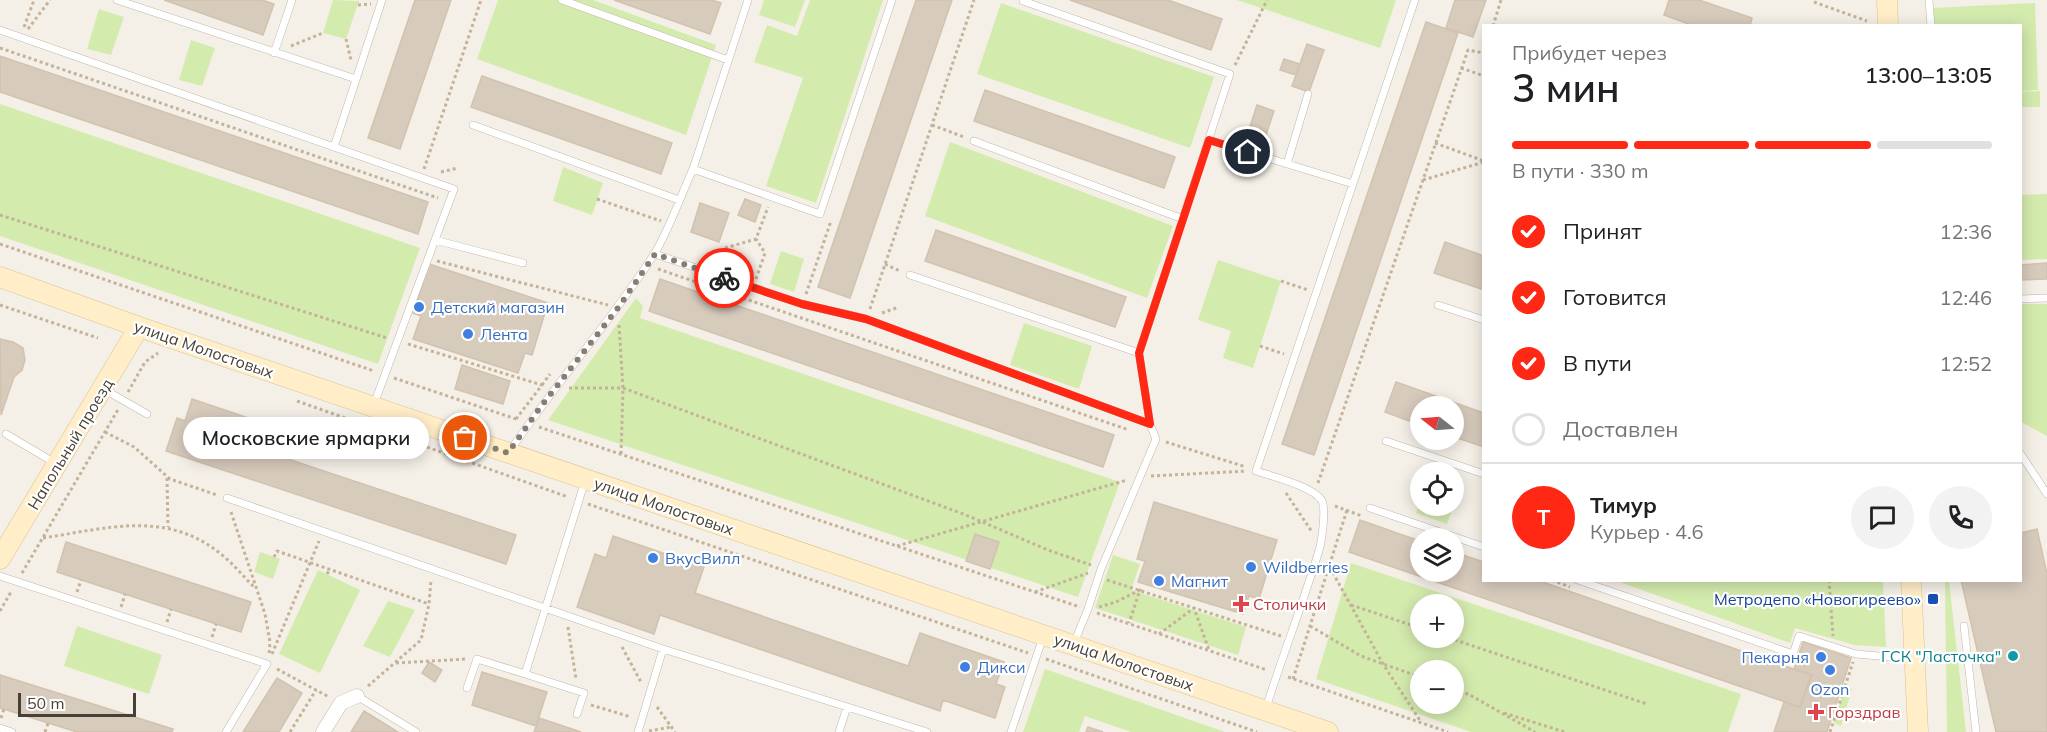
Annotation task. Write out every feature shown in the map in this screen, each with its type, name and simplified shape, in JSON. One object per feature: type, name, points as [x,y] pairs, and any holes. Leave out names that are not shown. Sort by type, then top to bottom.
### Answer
[{"type":"street","points":[[1887,0],[1888,24]]},
{"type":"street","name":"улица Молостовых","points":[[0,277],[139,327],[1328,732]]},
{"type":"street","name":"Напольный проезд","points":[[0,559],[139,327]]},
{"type":"street","points":[[1911,582],[1918,732]]},
{"type":"street","points":[[323,732],[340,703],[357,696]]},
{"type":"lane","points":[[117,0],[356,79]]},
{"type":"lane","points":[[274,52],[292,0]]},
{"type":"lane","points":[[333,147],[382,0]]},
{"type":"lane","points":[[562,0],[728,60]]},
{"type":"lane","points":[[508,453],[555,388],[618,308],[655,254],[693,169],[748,0]]},
{"type":"lane","points":[[693,169],[820,214],[892,0]]},
{"type":"lane","points":[[1265,711],[1320,544],[1323,511],[1322,501],[1314,493],[1256,471],[1415,0]]},
{"type":"lane","points":[[1929,0],[1931,24]]},
{"type":"lane","points":[[1023,1],[1230,74],[1139,353],[1150,424],[1156,439],[1101,569],[1100,577],[1073,645]]},
{"type":"lane","points":[[0,30],[454,189],[373,407]]},
{"type":"lane","points":[[1287,164],[1308,94]]},
{"type":"lane","points":[[473,124],[679,200]]},
{"type":"lane","points":[[1209,140],[1353,184]]},
{"type":"lane","points":[[974,141],[1183,219]]},
{"type":"lane","points":[[435,240],[523,263]]},
{"type":"lane","points":[[655,254],[802,304],[866,319],[1150,424]]},
{"type":"lane","points":[[909,275],[1139,353]]},
{"type":"lane","points":[[2022,299],[2047,298]]},
{"type":"lane","points":[[1438,304],[1482,319]]},
{"type":"lane","points":[[103,389],[147,414]]},
{"type":"lane","points":[[6,434],[57,464]]},
{"type":"lane","points":[[1386,441],[1482,473]]},
{"type":"lane","points":[[2022,456],[2047,494]]},
{"type":"lane","points":[[2037,477],[2047,479]]},
{"type":"lane","points":[[525,674],[586,479]]},
{"type":"lane","points":[[227,498],[663,649],[927,732]]},
{"type":"lane","points":[[1370,508],[1482,547]]},
{"type":"lane","points":[[0,576],[267,664],[225,732]]},
{"type":"lane","points":[[1584,582],[1792,654],[1799,636],[1856,654],[1915,659]]},
{"type":"lane","points":[[1964,626],[1976,732]]},
{"type":"lane","points":[[1011,732],[1043,635]]},
{"type":"lane","points":[[640,732],[641,720],[663,649]]},
{"type":"lane","points":[[467,688],[477,659],[584,693],[577,714]]},
{"type":"lane","points":[[357,696],[416,732]]},
{"type":"lane","points":[[839,732],[847,707]]},
{"type":"lane","points":[[0,728],[12,732]]},
{"type":"path","points":[[21,37],[34,0]]},
{"type":"path","points":[[21,37],[50,0]]},
{"type":"path","points":[[421,177],[481,0]]},
{"type":"path","points":[[866,319],[974,0]]},
{"type":"path","points":[[1230,74],[1267,0]]},
{"type":"path","points":[[1494,24],[1501,0]]},
{"type":"path","points":[[1814,2],[1867,21]]},
{"type":"path","points":[[274,52],[323,33]]},
{"type":"path","points":[[0,48],[449,201]]},
{"type":"path","points":[[1314,493],[1461,68],[1468,50],[1482,53]]},
{"type":"path","points":[[1461,68],[1482,75]]},
{"type":"path","points":[[932,125],[974,141]]},
{"type":"path","points":[[1436,143],[1482,161]]},
{"type":"path","points":[[1423,180],[1482,163]]},
{"type":"path","points":[[421,177],[458,168]]},
{"type":"path","points":[[756,239],[772,197]]},
{"type":"path","points":[[597,199],[668,224]]},
{"type":"path","points":[[0,215],[542,385],[516,419]]},
{"type":"path","points":[[725,248],[756,239]]},
{"type":"path","points":[[753,287],[765,253],[756,239]]},
{"type":"path","points":[[0,244],[1448,732]]},
{"type":"path","points":[[428,258],[618,308],[623,388],[621,455]]},
{"type":"path","points":[[885,264],[909,275]]},
{"type":"path","points":[[647,265],[1256,471]]},
{"type":"path","points":[[1281,281],[1317,293]]},
{"type":"path","points":[[0,305],[98,338]]},
{"type":"path","points":[[1260,346],[1294,358]]},
{"type":"path","points":[[555,388],[623,388],[984,522],[1048,550],[1101,569]]},
{"type":"path","points":[[105,432],[134,447],[170,479],[227,498],[265,614],[270,642],[267,664],[340,703]]},
{"type":"path","points":[[896,546],[1139,476],[1256,471]]},
{"type":"path","points":[[167,476],[168,527]]},
{"type":"path","points":[[1276,478],[1320,544],[1329,567],[1383,664],[1422,723]]},
{"type":"path","points":[[1293,679],[1347,510]]},
{"type":"path","points":[[43,538],[133,525],[168,527],[199,539],[217,551],[255,588]]},
{"type":"path","points":[[273,652],[323,531]]},
{"type":"path","points":[[274,557],[277,551],[429,604]]},
{"type":"path","points":[[327,574],[330,569]]},
{"type":"path","points":[[357,696],[421,640],[429,604],[432,569]]},
{"type":"path","points":[[1035,592],[1101,569]]},
{"type":"path","points":[[1100,577],[1288,639]]},
{"type":"path","points":[[1829,582],[1834,647]]},
{"type":"path","points":[[1088,609],[1116,602],[1140,590]]},
{"type":"path","points":[[1129,623],[1140,590]]},
{"type":"path","points":[[1349,604],[1410,625]]},
{"type":"path","points":[[1159,634],[1194,608]]},
{"type":"path","points":[[1194,608],[1209,651]]},
{"type":"path","points":[[567,616],[578,691]]},
{"type":"path","points":[[1310,626],[1361,656],[1410,673]]},
{"type":"path","points":[[1464,643],[1647,704]]},
{"type":"path","points":[[1830,732],[1856,654]]},
{"type":"path","points":[[394,663],[477,659]]},
{"type":"path","points":[[290,732],[316,690]]},
{"type":"path","points":[[1464,693],[1535,732]]},
{"type":"path","points":[[581,702],[641,720]]},
{"type":"path","points":[[0,719],[4,709]]},
{"type":"path","points":[[1497,711],[1565,732]]},
{"type":"path","points":[[45,732],[48,723]]},
{"type":"path","points":[[640,732],[671,727]]},
{"type":"green space","points":[[333,0],[359,1],[346,39],[323,33]]},
{"type":"green space","points":[[498,0],[593,0],[716,45],[686,135],[477,59]]},
{"type":"green space","points":[[764,0],[805,0],[795,27],[759,15]]},
{"type":"green space","points":[[810,0],[883,0],[816,203],[766,186],[803,78],[754,62],[767,25],[797,36]]},
{"type":"green space","points":[[1237,0],[1396,0],[1380,48]]},
{"type":"green space","points":[[1001,3],[1214,77],[1190,148],[977,74]]},
{"type":"green space","points":[[2035,3],[2038,90],[2022,91],[2022,24],[1933,24],[1932,8]]},
{"type":"green space","points":[[99,9],[124,17],[111,55],[87,49]]},
{"type":"green space","points":[[191,40],[215,48],[202,86],[179,80]]},
{"type":"green space","points":[[2040,91],[2040,107],[2022,107],[2022,92]]},
{"type":"green space","points":[[0,104],[420,248],[378,364],[0,236]]},
{"type":"green space","points":[[950,142],[1173,226],[1147,298],[925,216]]},
{"type":"green space","points":[[563,167],[603,183],[592,215],[553,201]]},
{"type":"green space","points":[[2047,194],[2047,259],[2022,260],[2022,195]]},
{"type":"green space","points":[[781,251],[804,259],[794,292],[770,284]]},
{"type":"green space","points":[[1218,260],[1281,281],[1253,368],[1223,358],[1231,331],[1198,320]]},
{"type":"green space","points":[[636,298],[643,306],[640,318],[1120,482],[1078,597],[548,420]]},
{"type":"green space","points":[[2022,304],[2047,304],[2047,436],[2022,423]]},
{"type":"green space","points":[[1024,323],[1092,346],[1079,389],[1010,365]]},
{"type":"green space","points":[[1424,516],[1450,516],[1447,524]]},
{"type":"green space","points":[[260,552],[280,559],[273,579],[254,572]]},
{"type":"green space","points":[[1113,555],[1140,564],[1131,590],[1246,627],[1238,655],[1095,608]]},
{"type":"green space","points":[[1351,563],[1443,594],[1410,594],[1410,648],[1464,648],[1464,601],[1741,694],[1728,732],[1471,732],[1418,714],[1464,714],[1464,660],[1410,660],[1410,711],[1316,679]]},
{"type":"green space","points":[[318,570],[360,590],[320,673],[279,654]]},
{"type":"green space","points":[[1620,582],[1883,582],[1886,647],[1855,645],[1795,628],[1790,643]]},
{"type":"green space","points":[[1945,582],[1949,582],[1966,732],[1947,732]]},
{"type":"green space","points":[[388,601],[415,610],[390,657],[363,646]]},
{"type":"green space","points":[[77,626],[162,655],[149,694],[64,666]]},
{"type":"green space","points":[[1045,669],[1225,732],[1131,732],[1085,716],[1079,732],[1023,732]]},
{"type":"green space","points":[[1845,687],[1852,689],[1841,726],[1834,723]]},
{"type":"building","points":[[164,0],[262,0],[274,4],[263,35]]},
{"type":"building","points":[[415,0],[451,0],[400,149],[368,138]]},
{"type":"building","points":[[614,0],[712,0],[721,3],[710,34]]},
{"type":"building","points":[[916,0],[952,0],[850,298],[818,287]]},
{"type":"building","points":[[1070,0],[1168,0],[1222,19],[1211,50]]},
{"type":"building","points":[[1455,0],[1486,0],[1473,37],[1446,28]]},
{"type":"building","points":[[1669,0],[1699,0],[1752,18],[1750,24],[1689,24],[1664,15]]},
{"type":"building","points":[[1426,22],[1458,33],[1314,455],[1282,444]]},
{"type":"building","points":[[1307,44],[1324,50],[1309,92],[1292,86]]},
{"type":"building","points":[[0,56],[428,202],[418,234],[0,92]]},
{"type":"building","points":[[1284,59],[1300,64],[1296,75],[1280,70]]},
{"type":"building","points":[[482,76],[672,143],[661,174],[471,107]]},
{"type":"building","points":[[985,90],[1175,157],[1164,188],[974,121]]},
{"type":"building","points":[[1257,105],[1274,111],[1260,153],[1243,148]]},
{"type":"building","points":[[1233,133],[1246,137],[1243,148],[1230,144]]},
{"type":"building","points":[[745,199],[761,205],[755,222],[738,215]]},
{"type":"building","points":[[700,203],[729,213],[719,242],[691,232]]},
{"type":"building","points":[[936,230],[1126,297],[1115,327],[925,261]]},
{"type":"building","points":[[1445,242],[1482,255],[1482,289],[1434,273]]},
{"type":"building","points":[[2047,263],[2047,279],[2022,280],[2022,265]]},
{"type":"building","points":[[429,264],[548,303],[532,355],[525,353],[518,373],[413,339],[421,316],[413,313]]},
{"type":"building","points":[[660,279],[1114,435],[1103,467],[649,311]]},
{"type":"building","points":[[0,339],[13,342],[23,348],[25,360],[22,370],[14,377],[1,415]]},
{"type":"building","points":[[462,365],[510,381],[503,404],[455,389]]},
{"type":"building","points":[[1396,382],[1436,396],[1410,396],[1410,421],[1385,412]]},
{"type":"building","points":[[192,399],[266,424],[258,449],[516,535],[506,564],[166,451],[177,418],[185,421]]},
{"type":"building","points":[[1464,406],[1482,412],[1482,446],[1464,440]]},
{"type":"building","points":[[1154,502],[1277,540],[1259,599],[1249,596],[1243,614],[1138,582],[1145,561],[1137,559]]},
{"type":"building","points":[[1360,520],[1410,538],[1410,573],[1349,552]]},
{"type":"building","name":"ГСК \"Ласточка\"","points":[[2037,529],[2047,574],[2047,732],[1996,732],[1961,582],[2022,582],[2022,533]]},
{"type":"building","points":[[975,534],[999,542],[990,569],[966,561]]},
{"type":"building","points":[[613,536],[704,567],[695,593],[908,666],[920,633],[1004,662],[996,684],[1005,687],[995,718],[943,700],[940,711],[660,615],[654,634],[577,607],[595,554],[606,558]]},
{"type":"building","points":[[66,542],[251,602],[241,632],[57,572]]},
{"type":"building","points":[[1464,555],[1482,561],[1482,582],[1543,582],[1811,675],[1800,707],[1436,582],[1464,582]]},
{"type":"building","points":[[1803,642],[1851,658],[1827,732],[1774,732],[1784,702],[1800,707],[1812,675],[1794,669]]},
{"type":"building","points":[[429,662],[442,670],[435,682],[422,673]]},
{"type":"building","points":[[482,672],[547,692],[536,726],[472,705]]},
{"type":"building","points":[[0,675],[173,729],[172,732],[77,732],[0,708]]},
{"type":"building","points":[[277,678],[302,693],[279,732],[243,732]]},
{"type":"building","points":[[364,711],[398,732],[351,732]]},
{"type":"building","points":[[539,718],[581,732],[534,732]]},
{"type":"building","points":[[1088,727],[1103,732],[1086,732]]},
{"type":"way so far","points":[[465,438],[508,453],[542,405],[618,308],[655,254],[724,278]]},
{"type":"place","name":"Детский магазин","points":[[419,307]]},
{"type":"place","name":"Лента","points":[[468,334]]},
{"type":"place","name":"Московские ярмарки","points":[[465,438]]},
{"type":"place","name":"ВкусВилл","points":[[653,558]]},
{"type":"place","name":"Wildberries","points":[[1251,567]]},
{"type":"place","name":"Магнит","points":[[1159,581]]},
{"type":"place","name":"Метродепо «Новогиреево»","points":[[1933,599]]},
{"type":"place","name":"Столички","points":[[1241,604]]},
{"type":"place","name":"ГСК \"Ласточка\"","points":[[2013,656]]},
{"type":"place","name":"Пекарня","points":[[1821,657]]},
{"type":"place","name":"Дикси","points":[[965,667]]},
{"type":"place","name":"Ozon","points":[[1830,670]]},
{"type":"place","name":"Горздрав","points":[[1816,712]]},
{"type":"route","points":[[724,278],[802,304],[866,319],[1150,424],[1139,353],[1209,140],[1248,152]]}]
